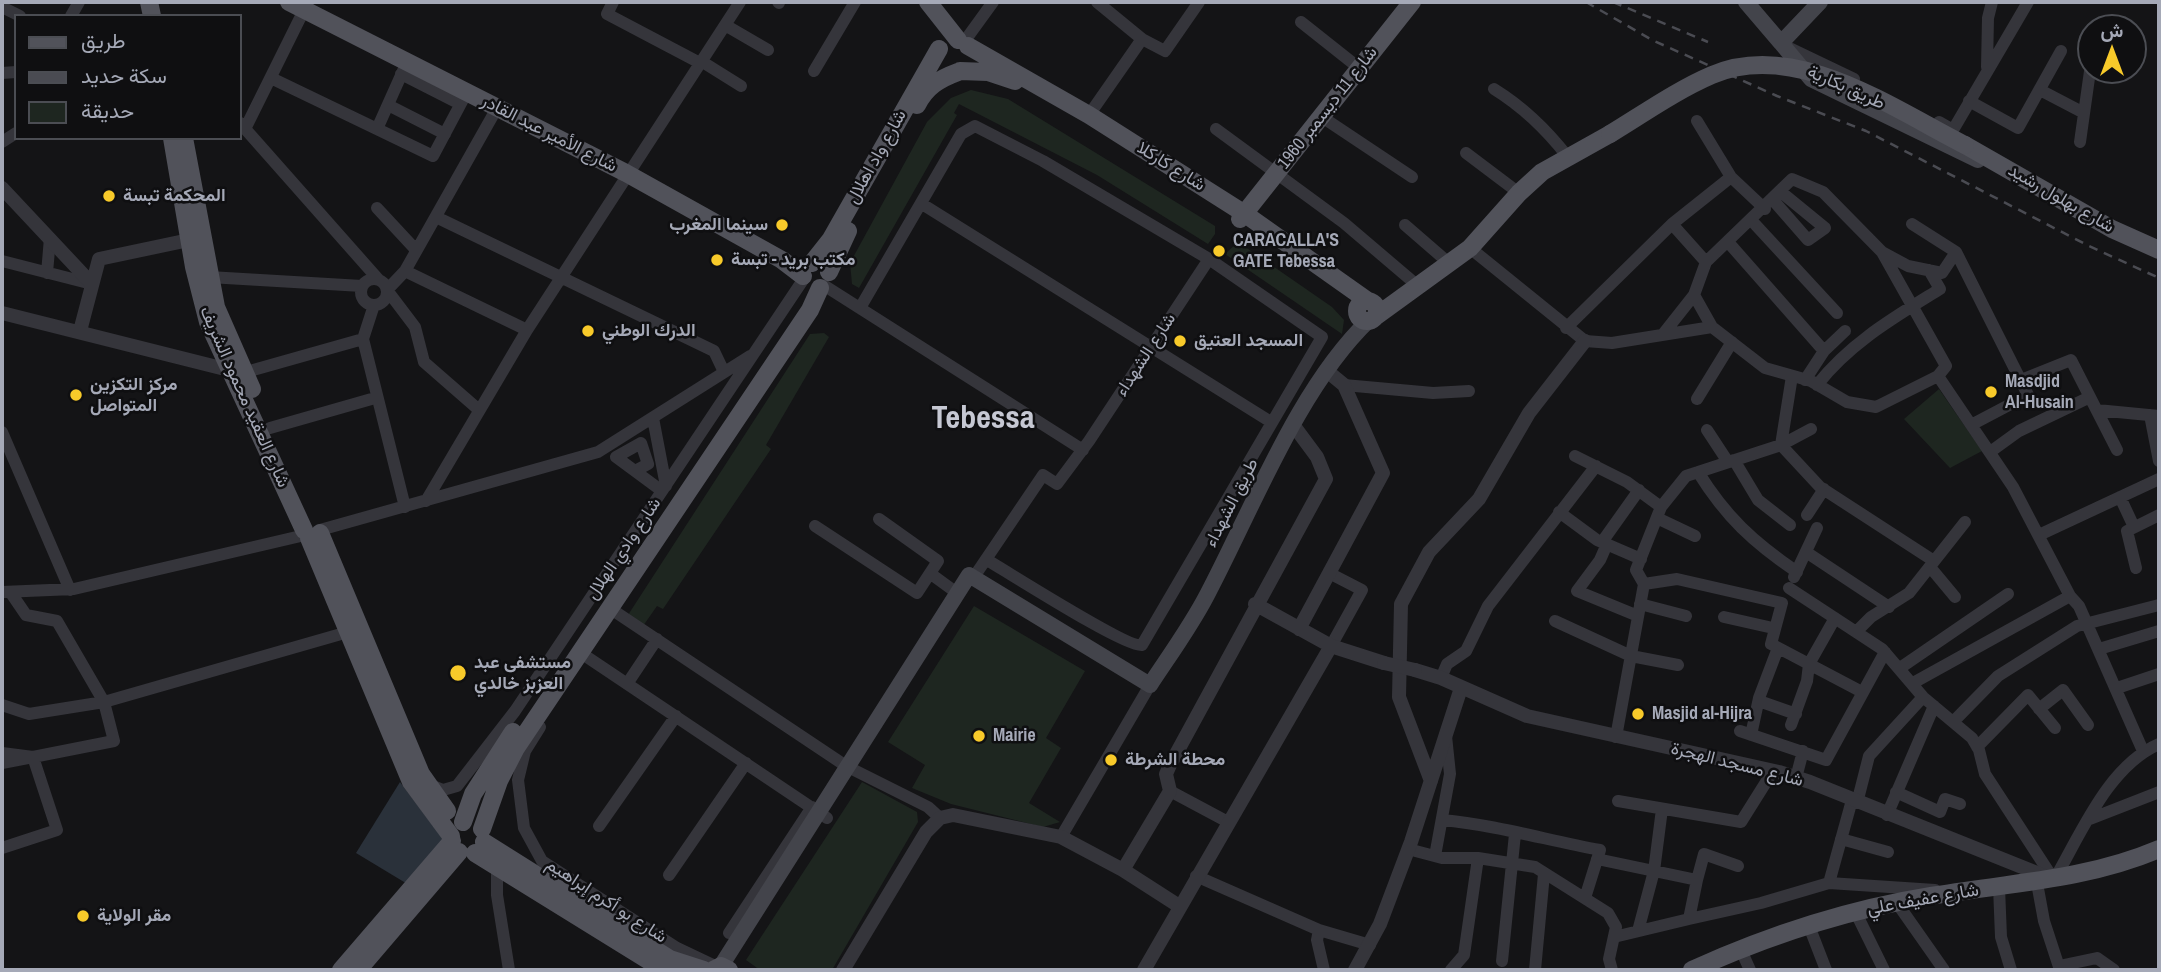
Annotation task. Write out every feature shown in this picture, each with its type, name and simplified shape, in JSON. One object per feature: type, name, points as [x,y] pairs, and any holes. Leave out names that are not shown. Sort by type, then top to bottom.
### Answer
[{"type":"main road","name":"شارع 11 ديسمبر 1960","points":[[1242,216],[1412,2]]},
{"type":"main road","points":[[1746,2],[1811,79],[1836,94],[1969,156],[2018,175]]},
{"type":"main road","points":[[1781,43],[1820,2]]},
{"type":"main road","name":"شارع الأمير عبد القادر","points":[[310,6],[404,68],[464,98],[497,108],[629,169]]},
{"type":"main road","name":"شارع الأمير عبد القادر","points":[[310,6],[629,169],[814,277]]},
{"type":"main road","points":[[938,6],[954,44],[970,60],[959,71],[943,68],[938,59],[954,44]]},
{"type":"main road","name":"شارع كاركلا","points":[[954,44],[1089,116],[1242,216],[1367,310]]},
{"type":"main road","name":"شارع واد اهلال","points":[[814,277],[831,239],[954,44]]},
{"type":"main road","name":"طريق بكارية","points":[[1567,156],[1714,74],[1744,65],[1769,63],[1797,66],[1828,77],[1965,145]]},
{"type":"main road","name":"شارع كاركلا","points":[[959,71],[988,72],[1015,81],[1242,216]]},
{"type":"main road","name":"شارع واد اهلال","points":[[814,277],[840,244],[924,92],[942,78],[959,71]]},
{"type":"main road","name":"شارع العقيد محمود الشريف","points":[[172,140],[204,310],[270,428],[312,531],[348,632],[411,782],[465,837]]},
{"type":"main road","name":"شارع العقيد محمود الشريف","points":[[184,140],[209,277],[236,370],[426,783],[465,837]]},
{"type":"main road","name":"شارع بهلول رشيد","points":[[1965,145],[2112,229],[2159,250]]},
{"type":"main road","points":[[1367,310],[1399,301],[1450,264],[1470,248],[1519,193],[1567,156]]},
{"type":"main road","name":"شارع وادي الهلال","points":[[358,970],[465,837],[527,730],[810,310],[814,277]]},
{"type":"main road","name":"شارع وادي الهلال","points":[[341,970],[465,837],[468,804],[483,777],[799,309],[814,277]]},
{"type":"main road","name":"طريق الشهداء","points":[[1150,685],[1208,595],[1294,426],[1367,310]]},
{"type":"main road","points":[[975,575],[1150,685]]},
{"type":"main road","points":[[850,769],[957,593],[975,575]]},
{"type":"main road","points":[[719,969],[975,575]]},
{"type":"main road","name":"شارع بو أكرم إبراهيم","points":[[465,837],[497,866],[664,970]]},
{"type":"main road","name":"شارع بو أكرم إبراهيم","points":[[465,837],[670,959],[719,969]]},
{"type":"main road","name":"شارع عفيف علي","points":[[1692,970],[1810,926],[1856,913],[1960,892],[2045,881],[2130,861],[2159,849]]},
{"type":"street","points":[[613,2],[607,14],[701,62],[741,86]]},
{"type":"street","points":[[426,501],[527,330],[629,169],[740,2]]},
{"type":"street","points":[[814,71],[855,2]]},
{"type":"street","points":[[954,44],[993,2]]},
{"type":"street","points":[[1097,2],[1142,39],[1165,51],[1199,2]]},
{"type":"street","points":[[1987,70],[1988,18],[1992,2]]},
{"type":"street","points":[[1781,43],[1953,130],[2028,2]]},
{"type":"street","points":[[310,6],[242,126],[387,290],[415,327],[424,362],[479,411]]},
{"type":"street","points":[[1301,22],[1359,68]]},
{"type":"street","points":[[724,25],[768,50]]},
{"type":"street","points":[[1089,116],[1142,39]]},
{"type":"street","points":[[1969,100],[2018,128],[2061,51]]},
{"type":"street","points":[[377,129],[404,68]]},
{"type":"street","points":[[271,78],[433,156],[464,98]]},
{"type":"street","points":[[2080,142],[2088,84]]},
{"type":"street","points":[[1494,89],[1513,101],[1548,132],[1567,156]]},
{"type":"street","points":[[2040,90],[2084,113]]},
{"type":"street","points":[[387,105],[445,134]]},
{"type":"street","points":[[405,507],[375,398],[363,339],[374,305],[385,298],[387,290],[405,271],[497,108]]},
{"type":"street","points":[[1322,117],[1412,177]]},
{"type":"street","points":[[1697,121],[1731,177],[1773,200]]},
{"type":"street","points":[[860,308],[961,134],[970,127],[980,127],[1044,161],[1209,259],[1322,337],[1143,644],[1138,647],[987,559],[975,575]]},
{"type":"street","points":[[1216,130],[1344,223],[1418,286]]},
{"type":"street","points":[[1466,153],[1519,193]]},
{"type":"street","points":[[1566,328],[1672,224],[1731,177]]},
{"type":"street","points":[[1664,333],[1694,295],[1706,262],[1752,221],[1792,179],[1823,192],[1882,252],[1946,366],[1938,376],[1876,407],[1847,402],[1805,380],[1765,368],[1712,327],[1694,295]]},
{"type":"street","points":[[2,188],[92,284]]},
{"type":"street","points":[[922,204],[1271,422]]},
{"type":"street","points":[[377,208],[416,250]]},
{"type":"street","points":[[436,217],[714,351],[724,372]]},
{"type":"street","points":[[1752,221],[1837,313]]},
{"type":"street","points":[[1672,224],[1706,262]]},
{"type":"street","points":[[1912,224],[1956,252],[2028,395],[1971,425]]},
{"type":"street","points":[[1405,225],[1450,264]]},
{"type":"street","points":[[47,273],[50,238]]},
{"type":"street","points":[[69,258],[99,259],[189,240]]},
{"type":"street","points":[[1728,242],[1824,351]]},
{"type":"street","points":[[1470,248],[1585,341],[1612,343],[1712,327]]},
{"type":"street","points":[[1882,252],[1908,266],[1942,273],[1956,252]]},
{"type":"street","points":[[80,331],[99,259]]},
{"type":"street","name":"شارع الشهداء","points":[[987,559],[1043,475],[1057,484],[1083,450],[1209,259]]},
{"type":"street","points":[[2,261],[92,284]]},
{"type":"street","points":[[1805,380],[1834,363],[1872,331],[1940,289],[1929,270]]},
{"type":"street","points":[[405,271],[527,330]]},
{"type":"street","points":[[209,277],[362,286]]},
{"type":"street","points":[[814,277],[1083,450]]},
{"type":"street","name":"شارع وادي الهلال","points":[[426,783],[443,790],[463,780],[514,711],[756,352],[814,277]]},
{"type":"street","name":"شارع وادي الهلال","points":[[525,751],[822,303],[814,277]]},
{"type":"street","points":[[374,305],[363,298],[362,286],[367,280],[378,279]]},
{"type":"street","points":[[2,313],[236,370],[363,339]]},
{"type":"street","points":[[1781,445],[1805,380],[1824,351],[1845,331]]},
{"type":"street","points":[[1431,781],[1399,697],[1401,604],[1429,552],[1479,499],[1529,413],[1585,341]]},
{"type":"street","points":[[1697,399],[1732,342]]},
{"type":"street","points":[[6,593],[70,590],[405,507],[598,452],[756,352]]},
{"type":"street","points":[[2021,380],[2071,360],[2117,450]]},
{"type":"street","points":[[1299,629],[1383,473],[1344,385],[1327,371]]},
{"type":"street","points":[[1938,376],[2013,487],[2087,624],[2143,751]]},
{"type":"street","points":[[1344,385],[1433,393],[1469,391]]},
{"type":"street","points":[[1990,452],[2019,431],[2090,397]]},
{"type":"street","points":[[270,428],[375,398]]},
{"type":"street","points":[[2097,411],[2155,415],[2159,461]]},
{"type":"street","points":[[653,418],[664,489]]},
{"type":"street","points":[[1123,870],[1170,791],[1166,774],[1170,765],[1255,604],[1326,479],[1317,457],[1294,426]]},
{"type":"street","points":[[1707,429],[1758,500],[1790,525]]},
{"type":"street","points":[[1616,737],[1644,584],[1636,570],[1659,513],[1686,476],[1781,445],[1811,429]]},
{"type":"street","points":[[2,432],[70,590]]},
{"type":"street","points":[[1781,445],[1824,489],[1932,564],[1955,597]]},
{"type":"street","points":[[1575,456],[1639,491],[1659,513],[1695,536]]},
{"type":"street","points":[[1441,678],[1447,664],[1466,651],[1488,606],[1596,466]]},
{"type":"street","points":[[635,471],[664,489]]},
{"type":"street","points":[[1698,472],[1719,506],[1756,545],[1797,572]]},
{"type":"street","points":[[2039,536],[2159,479]]},
{"type":"street","points":[[1807,515],[1824,489]]},
{"type":"street","points":[[1639,491],[1604,543],[1600,560],[1577,591],[1639,610],[1686,616]]},
{"type":"street","points":[[2120,497],[2134,527]]},
{"type":"street","points":[[1559,512],[1604,543],[1641,559]]},
{"type":"street","points":[[2136,568],[2127,531],[2159,515]]},
{"type":"street","points":[[814,526],[917,593],[939,561],[879,519]]},
{"type":"street","points":[[1856,632],[1871,617],[1909,593],[1965,522]]},
{"type":"street","points":[[1817,528],[1782,603],[1773,628],[1771,644],[1863,692]]},
{"type":"street","points":[[1806,552],[1889,607]]},
{"type":"street","points":[[1144,970],[1362,590],[1329,573]]},
{"type":"street","points":[[931,574],[957,593]]},
{"type":"street","points":[[1644,584],[1677,579],[1782,603]]},
{"type":"street","points":[[1789,588],[1885,652],[1923,696],[1977,747],[1985,774],[2045,881],[2044,921],[2059,968],[2097,958],[2114,970]]},
{"type":"street","points":[[2,763],[114,741],[104,702],[57,621],[26,615],[6,593]]},
{"type":"street","points":[[1900,668],[2008,594]]},
{"type":"street","points":[[1913,683],[2070,596]]},
{"type":"street","name":"شارع مسجد الهجرة","points":[[1255,604],[1331,646],[1441,678],[1527,716],[1796,778],[2045,881]]},
{"type":"street","points":[[1953,722],[1998,676],[2077,626],[2159,605]]},
{"type":"street","points":[[617,613],[850,769],[928,807],[940,818]]},
{"type":"street","points":[[1724,617],[1773,628]]},
{"type":"street","points":[[1759,701],[1793,720],[1807,681],[1809,664],[1835,618]]},
{"type":"street","points":[[1555,621],[1631,656],[1678,666]]},
{"type":"street","points":[[2099,649],[2159,631]]},
{"type":"street","points":[[2,705],[29,715],[104,702],[348,632]]},
{"type":"street","points":[[627,684],[657,639]]},
{"type":"street","points":[[1778,648],[1746,733],[1826,760],[1885,652]]},
{"type":"street","points":[[587,657],[819,812],[729,933]]},
{"type":"street","points":[[2117,688],[2159,674]]},
{"type":"street","name":"طريق الشهداء","points":[[1061,837],[1150,685]]},
{"type":"street","points":[[1355,970],[1370,945],[1408,849],[1461,688]]},
{"type":"street","points":[[2039,709],[2063,690],[2088,725]]},
{"type":"street","points":[[1977,747],[2028,695],[2055,729]]},
{"type":"street","points":[[1829,883],[1869,756],[1923,696]]},
{"type":"street","points":[[1887,815],[1934,706]]},
{"type":"street","name":"شارع وادي الهلال","points":[[521,812],[518,780],[527,730],[547,716]]},
{"type":"street","points":[[599,826],[676,716]]},
{"type":"street","points":[[1435,856],[1450,774],[1446,734]]},
{"type":"street","points":[[2045,881],[2115,779],[2143,751],[2159,744]]},
{"type":"street","points":[[1796,778],[1803,751]]},
{"type":"street","points":[[2,753],[33,757]]},
{"type":"street","points":[[2,848],[57,831],[33,757]]},
{"type":"street","points":[[670,876],[746,763]]},
{"type":"street","points":[[1618,801],[1741,822],[1773,771]]},
{"type":"street","points":[[1170,791],[1227,822]]},
{"type":"street","points":[[1896,792],[1940,812],[1945,799],[1960,804]]},
{"type":"street","points":[[2090,819],[2159,792]]},
{"type":"street","points":[[1638,931],[1654,871],[1662,809]]},
{"type":"street","name":"شارع بو أكرم إبراهيم","points":[[521,812],[532,846],[552,870],[677,948],[719,969]]},
{"type":"street","points":[[843,970],[926,832],[940,818],[968,816],[1061,837],[1123,870],[1179,906]]},
{"type":"street","points":[[1442,820],[1496,825],[1515,834],[1600,850],[1585,898]]},
{"type":"street","points":[[1502,961],[1515,834]]},
{"type":"street","points":[[1841,839],[1888,852]]},
{"type":"street","points":[[1408,849],[1435,856],[1478,858],[1535,867],[1608,913],[1616,926],[1609,959],[1612,970]]},
{"type":"street","points":[[1689,919],[1704,854],[1738,866]]},
{"type":"street","points":[[1451,970],[1464,955],[1478,858]]},
{"type":"street","points":[[1597,859],[1697,880]]},
{"type":"street","points":[[497,866],[497,895],[509,970]]},
{"type":"street","points":[[1535,970],[1544,874]]},
{"type":"street","points":[[1196,876],[1319,930],[1370,945]]},
{"type":"street","points":[[1614,937],[1761,903],[1829,883],[1960,892]]},
{"type":"street","points":[[1999,887],[2001,937],[2011,970]]},
{"type":"street","points":[[1898,903],[1944,970]]},
{"type":"street","points":[[1856,913],[1884,970]]},
{"type":"street","points":[[1810,926],[1826,970]]},
{"type":"street","points":[[1319,930],[1317,940],[1324,970]]},
{"type":"street","points":[[1741,950],[1749,970]]},
{"type":"green space","points":[[971,90],[1008,99],[1215,226],[1215,234],[1208,244],[1097,175],[959,104],[954,113],[957,115],[859,288],[852,284],[850,263],[927,122],[951,98]]},
{"type":"green space","points":[[1238,242],[1332,307],[1344,320],[1342,334],[1225,254]]},
{"type":"green space","points":[[824,333],[829,337],[766,445],[771,449],[663,609],[657,606],[643,626],[628,615],[810,334]]},
{"type":"green space","points":[[1939,389],[1982,451],[1950,468],[1904,419]]},
{"type":"green space","points":[[974,606],[1085,671],[1046,738],[1061,748],[1029,803],[1060,822],[1043,827],[951,804],[912,788],[925,765],[888,742]]},
{"type":"green space","points":[[862,782],[917,812],[918,822],[832,970],[760,970],[746,960]]},
{"type":"shaded area","points":[[400,782],[443,839],[409,885],[356,853]]},
{"type":"railway","points":[[1586,2],[1652,40],[1777,96],[1866,131],[2089,246],[2159,278]]},
{"type":"railway","points":[[1613,2],[1708,42]]},
{"type":"place","name":"المحكمة تبسة","points":[[109,196]]},
{"type":"place","name":"سينما المغرب","points":[[782,225]]},
{"type":"place","name":"CARACALLA'S GATE Tebessa","points":[[1219,251]]},
{"type":"place","name":"مكتب بريد - تبسة","points":[[717,260]]},
{"type":"place","name":"الدرك الوطني","points":[[588,331]]},
{"type":"place","name":"المسجد العتيق","points":[[1180,341]]},
{"type":"place","name":"Masdjid Al-Husain","points":[[1991,392]]},
{"type":"place","name":"مركز التكزين المتواصل","points":[[76,395]]},
{"type":"place","name":"مستشفى عبد العزبز خالدي","points":[[458,673]]},
{"type":"place","name":"Masjid al-Hijra","points":[[1638,714]]},
{"type":"place","name":"Mairie","points":[[979,736]]},
{"type":"place","name":"محطة الشرطة","points":[[1111,760]]},
{"type":"place","name":"مقر الولاية","points":[[83,916]]},
{"type":"district","name":"Tebessa","points":[[983,419]]}]
